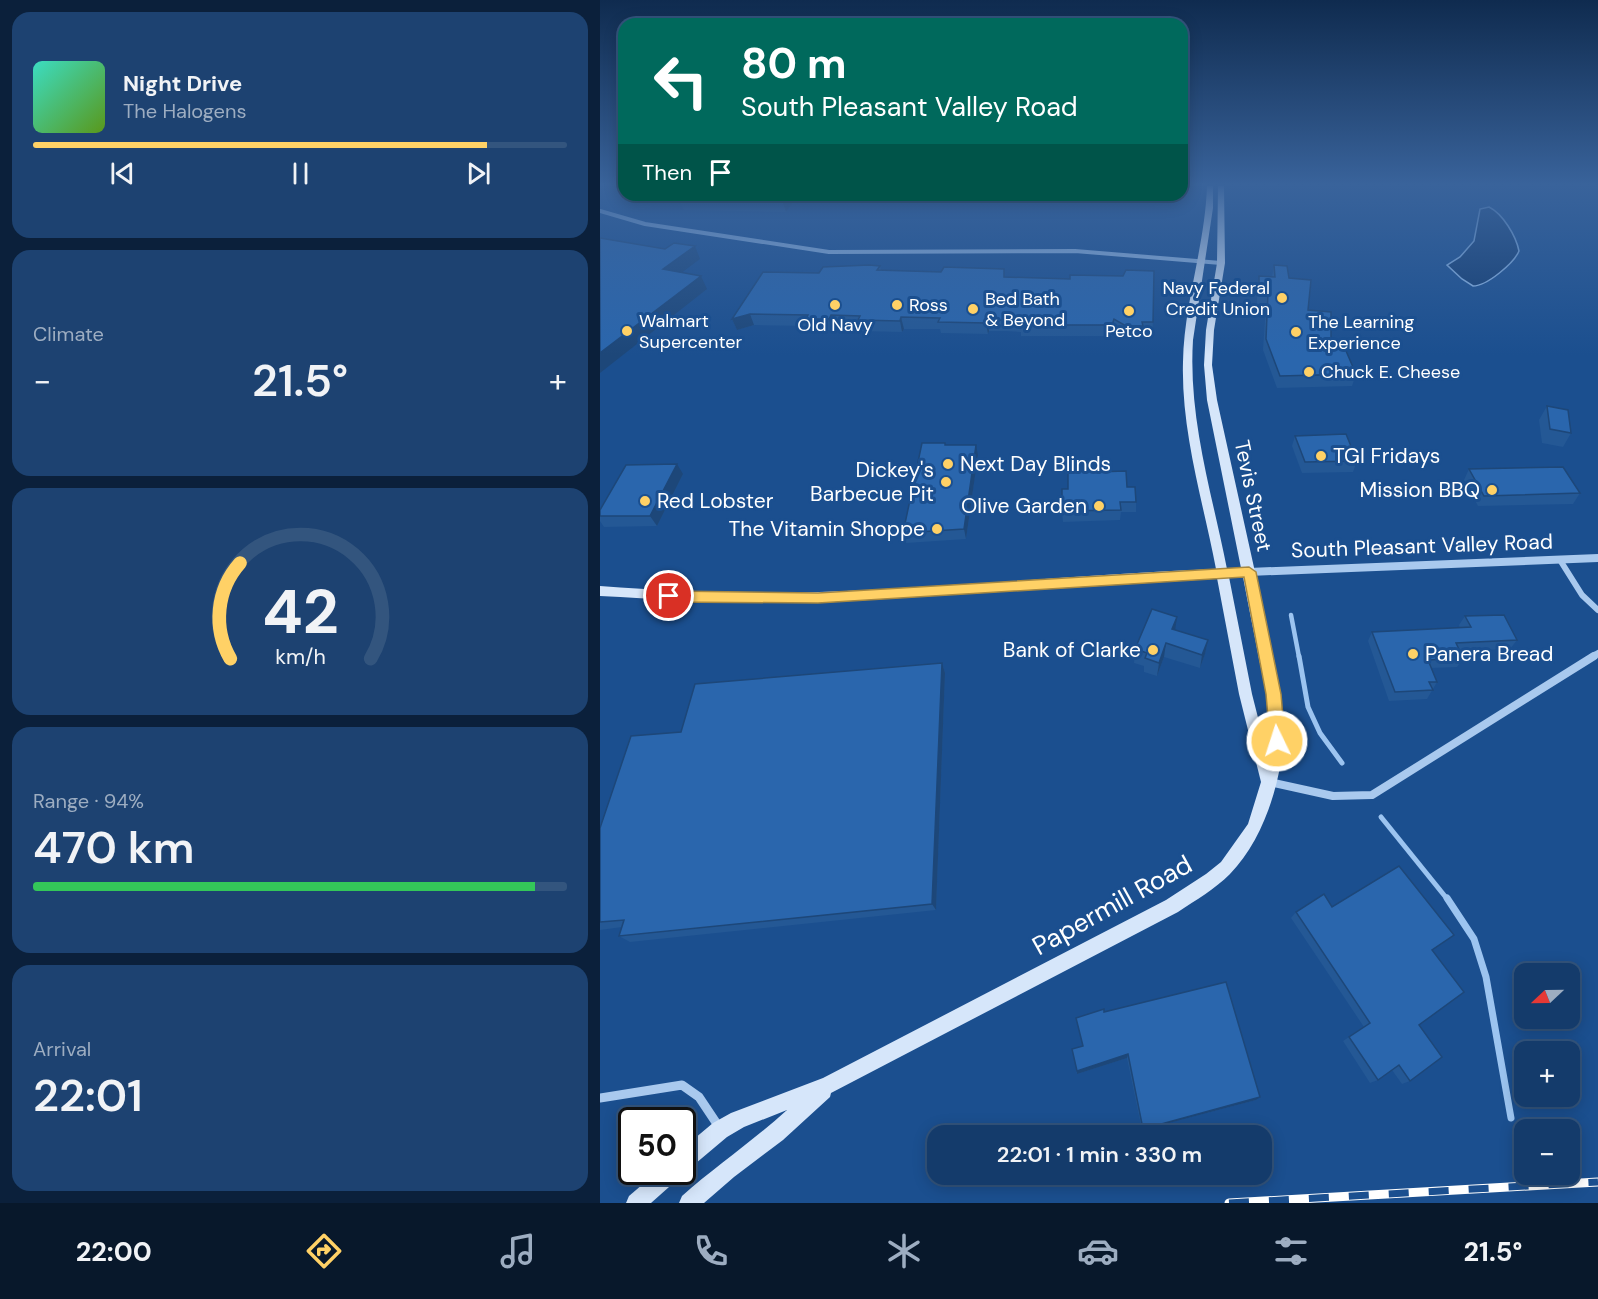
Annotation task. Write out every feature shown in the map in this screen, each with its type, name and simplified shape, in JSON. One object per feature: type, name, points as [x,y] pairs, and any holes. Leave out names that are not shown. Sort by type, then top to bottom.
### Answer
[{"type":"main road","points":[[1206,242],[1190,331],[1188,380],[1197,444],[1249,715],[1268,782]]},
{"type":"main road","name":"Tevis Street","points":[[1221,242],[1221,263],[1210,330],[1208,365],[1212,400],[1249,572],[1277,724],[1277,748],[1268,782]]},
{"type":"main road","name":"South Pleasant Valley Road","points":[[600,591],[693,598],[818,598],[1249,572]]},
{"type":"main road","name":"Papermill Road","points":[[696,1150],[720,1130],[759,1111],[828,1085],[1194,894],[1226,867],[1246,841],[1258,817],[1268,782]]},
{"type":"main road","name":"Papermill Road","points":[[688,1203],[783,1127],[828,1085]]},
{"type":"main road","points":[[636,1203],[656,1185]]},
{"type":"street","points":[[764,242],[829,252],[1065,251],[1221,263]]},
{"type":"street","name":"South Pleasant Valley Road","points":[[1249,572],[1598,558]]},
{"type":"street","points":[[1560,560],[1582,596],[1598,610]]},
{"type":"street","points":[[1268,782],[1339,796],[1372,795],[1598,653]]},
{"type":"street","points":[[600,1098],[682,1085],[700,1097],[720,1130]]},
{"type":"water","points":[[1473,242],[1516,242],[1519,251],[1512,262],[1499,273],[1473,286],[1447,265],[1460,257]]},
{"type":"building","name":"Walmart Supercenter","points":[[600,242],[624,242],[665,249],[674,243],[695,246],[663,269],[701,276],[600,353]]},
{"type":"building","points":[[1274,265],[1287,266],[1289,278],[1311,280],[1308,310],[1331,312],[1331,344],[1343,344],[1356,374],[1280,376],[1266,339],[1268,293],[1259,293],[1259,276],[1275,277]]},
{"type":"building","points":[[880,266],[877,270],[941,272],[944,267],[1004,269],[1004,277],[1070,279],[1070,275],[1123,276],[1126,270],[1154,271],[1153,322],[1142,322],[1143,326],[1126,326],[1114,319],[1112,325],[1020,325],[1021,321],[1005,320],[987,320],[986,323],[938,322],[940,318],[901,317],[900,321],[858,320],[860,316],[831,315],[829,319],[806,319],[808,315],[750,314],[732,319],[763,272],[819,273],[823,267]]},
{"type":"building","points":[[1547,406],[1568,410],[1571,433],[1550,429]]},
{"type":"building","points":[[1346,434],[1357,461],[1305,462],[1295,436]]},
{"type":"building","points":[[922,443],[976,445],[964,529],[903,533]]},
{"type":"building","name":"Red Lobster","points":[[677,464],[650,516],[600,516],[600,510],[626,465]]},
{"type":"building","name":"Olive Garden","points":[[1068,467],[1096,467],[1096,472],[1126,471],[1127,487],[1135,487],[1136,502],[1120,502],[1121,510],[1062,511],[1062,489],[1068,489]]},
{"type":"building","points":[[1563,467],[1580,493],[1484,496],[1469,469]]},
{"type":"building","points":[[1152,609],[1177,617],[1172,629],[1208,640],[1202,655],[1166,643],[1159,663],[1145,658],[1147,653],[1135,649]]},
{"type":"building","points":[[1504,615],[1517,640],[1456,643],[1463,658],[1428,660],[1437,682],[1429,682],[1433,690],[1395,692],[1372,632],[1471,627],[1465,616]]},
{"type":"building","points":[[942,663],[932,904],[619,936],[624,920],[600,922],[600,828],[631,736],[681,732],[695,684]]},
{"type":"building","points":[[1399,866],[1454,935],[1432,950],[1464,992],[1419,1025],[1442,1057],[1410,1081],[1399,1065],[1378,1080],[1349,1037],[1370,1023],[1296,912],[1324,894],[1332,907]]},
{"type":"building","points":[[1226,982],[1260,1097],[1158,1125],[1142,1125],[1128,1054],[1077,1071],[1072,1049],[1083,1046],[1076,1018],[1104,1009],[1104,1012]]},
{"type":"waterway","points":[[1291,615],[1299,657]]},
{"type":"waterway","points":[[1299,656],[1308,707],[1320,733],[1342,763]]},
{"type":"waterway","points":[[1381,817],[1448,900]]},
{"type":"waterway","points":[[1447,898],[1474,939],[1486,977],[1511,1118]]},
{"type":"railway","points":[[1229,1203],[1598,1182]]},
{"type":"place","name":"Navy Federal Credit Union","points":[[1282,298]]},
{"type":"place","name":"Old Navy","points":[[835,305]]},
{"type":"place","name":"Ross","points":[[897,305]]},
{"type":"place","name":"Bed Bath & Beyond","points":[[973,309]]},
{"type":"place","name":"Petco","points":[[1129,311]]},
{"type":"place","name":"Walmart Supercenter","points":[[627,331]]},
{"type":"place","name":"The Learning Experience","points":[[1296,332]]},
{"type":"place","name":"Chuck E. Cheese","points":[[1309,372]]},
{"type":"place","name":"TGI Fridays","points":[[1321,456]]},
{"type":"place","name":"Next Day Blinds","points":[[948,464]]},
{"type":"place","name":"Dickey's Barbecue Pit","points":[[946,482]]},
{"type":"place","name":"Mission BBQ","points":[[1492,490]]},
{"type":"place","name":"Red Lobster","points":[[645,501]]},
{"type":"place","name":"Olive Garden","points":[[1099,506]]},
{"type":"place","name":"The Vitamin Shoppe","points":[[937,529]]},
{"type":"place","name":"Bank of Clarke","points":[[1153,650]]},
{"type":"place","name":"Panera Bread","points":[[1413,654]]},
{"type":"route","points":[[669,596],[738,599],[818,598],[1249,572],[1273,694],[1277,741]]}]
